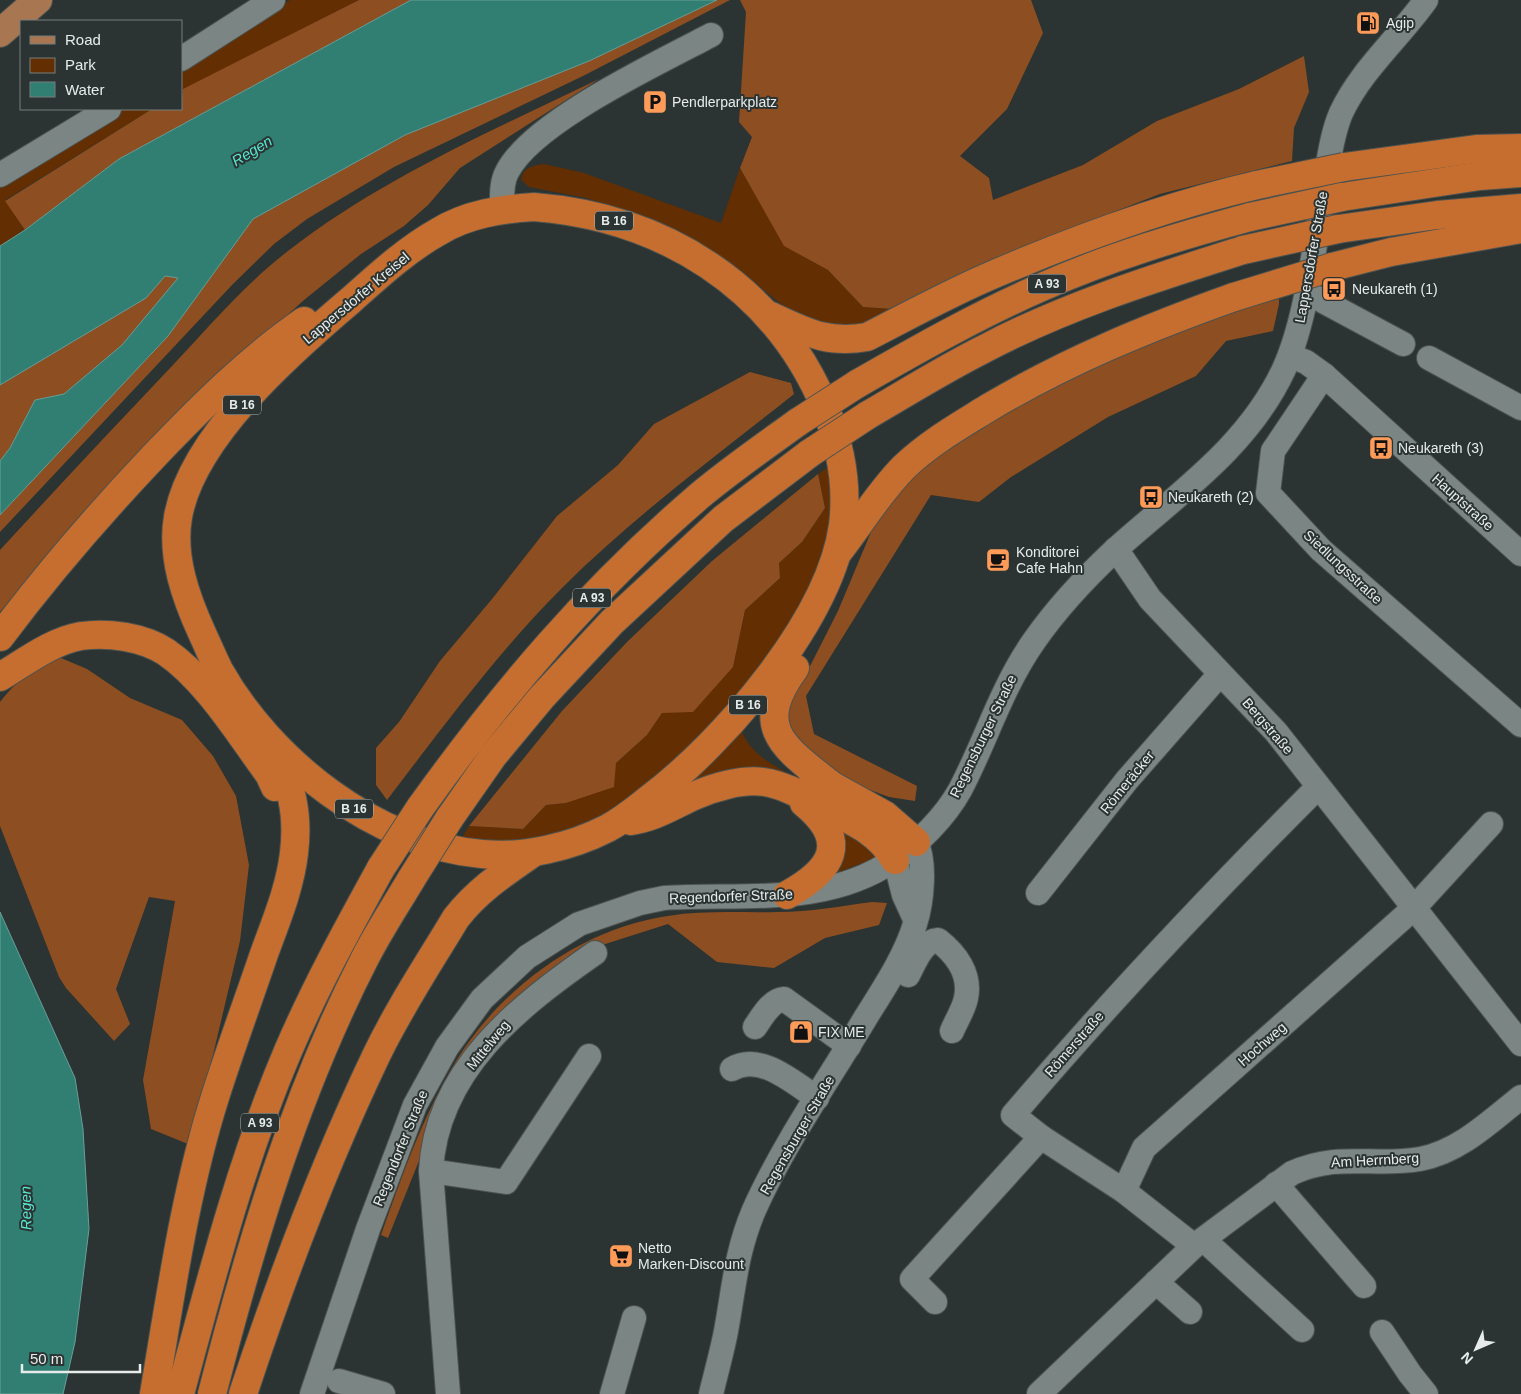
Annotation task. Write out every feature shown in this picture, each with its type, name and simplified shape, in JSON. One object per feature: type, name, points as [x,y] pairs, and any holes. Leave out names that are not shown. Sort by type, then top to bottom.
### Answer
[{"type":"highway","points":[[767,314],[826,339],[847,340],[867,336],[990,276],[1098,233],[1172,207],[1257,185],[1344,167],[1476,149],[1521,148]]},
{"type":"highway","name":"A 93","points":[[180,1394],[206,1298],[259,1126],[288,1051],[328,964],[381,868],[463,747],[520,676],[620,569],[699,496],[798,422],[858,384],[971,320],[1043,286],[1185,234],[1250,217],[1342,198],[1480,176],[1521,173]]},
{"type":"highway","name":"Lappersdorfer Kreisel","points":[[534,207],[559,209],[629,224],[664,239],[708,264],[731,281],[767,314],[791,346],[816,386],[830,418],[841,455],[845,490],[843,526],[836,556],[804,625],[752,701],[668,785],[619,822],[592,835],[536,851],[491,855],[476,854],[408,838],[364,816],[336,798],[312,778],[265,733],[221,672],[193,614],[184,589],[176,532],[182,499],[196,470],[220,432],[259,386],[296,348],[389,266],[438,231],[464,219],[502,209],[534,207]]},
{"type":"highway","name":"A 93","points":[[212,1394],[250,1253],[308,1083],[364,960],[449,819],[493,756],[542,697],[612,622],[724,519],[810,453],[868,415],[985,348],[1060,314],[1159,277],[1243,250],[1338,229],[1437,215],[1521,208]]},
{"type":"highway","points":[[836,556],[886,486],[926,447],[1019,389],[1087,354],[1157,325],[1234,297],[1332,268],[1391,252],[1521,229]]},
{"type":"highway","name":"B 16","points":[[0,637],[72,545],[198,410],[290,330],[389,266]]},
{"type":"highway","points":[[830,784],[800,761],[777,736],[774,707],[781,687],[826,621],[868,513]]},
{"type":"highway","name":"B 16","points":[[0,676],[32,644],[62,628],[89,622],[119,621],[148,627],[167,635],[221,672]]},
{"type":"highway","points":[[0,676],[46,650],[80,636],[106,634],[139,640],[166,652],[195,679],[269,774],[282,804],[294,853]]},
{"type":"highway","name":"B 16","points":[[752,701],[754,720],[760,736],[770,748],[787,761],[885,815],[916,842]]},
{"type":"highway","points":[[154,1394],[178,1251],[196,1165],[216,1095],[285,895],[294,853],[296,826],[294,800],[284,770],[265,733]]},
{"type":"highway","name":"B 16","points":[[619,822],[653,816],[695,796],[742,782],[764,782],[782,788],[862,826],[882,841],[895,860]]},
{"type":"highway","name":"B 16","points":[[782,788],[816,814],[827,826],[830,841],[830,854],[821,872],[809,882],[787,895]]},
{"type":"highway","points":[[243,1394],[275,1301],[319,1188],[386,1037],[456,918],[472,898],[490,882],[536,851]]},
{"type":"main road","points":[[0,33],[38,0]]},
{"type":"street","points":[[182,58],[272,0]]},
{"type":"street","name":"Lappersdorfer Straße","points":[[1174,500],[1213,467],[1253,420],[1283,372],[1290,356],[1304,308],[1332,144],[1340,115],[1364,75],[1426,0]]},
{"type":"street","points":[[502,209],[502,189],[506,174],[514,160],[537,139],[613,87],[711,35]]},
{"type":"street","points":[[0,175],[107,110]]},
{"type":"street","points":[[1306,292],[1403,344]]},
{"type":"street","name":"Hauptstraße","points":[[1290,356],[1306,362],[1324,375],[1521,554]]},
{"type":"street","points":[[1429,358],[1521,408]]},
{"type":"street","name":"Siedlungsstraße","points":[[1324,375],[1273,450],[1268,492],[1321,550],[1521,726]]},
{"type":"street","name":"Regensburger Straße","points":[[895,860],[938,821],[959,791],[1002,694],[1034,641],[1068,597],[1116,549],[1174,500]]},
{"type":"street","name":"Bergstraße","points":[[1116,549],[1150,599],[1276,732],[1521,1044]]},
{"type":"street","name":"Römeräcker","points":[[1038,893],[1127,780],[1220,674]]},
{"type":"street","name":"Römerstraße","points":[[1041,1137],[1012,1115],[1116,997],[1214,891],[1318,787]]},
{"type":"street","points":[[1414,908],[1490,824]]},
{"type":"street","name":"Regensburger Straße","points":[[711,1394],[726,1331],[735,1267],[754,1212],[770,1177],[868,1015],[905,947],[916,922],[922,866],[921,853],[916,842]]},
{"type":"street","points":[[895,860],[904,895],[916,922]]},
{"type":"street","name":"Regendorfer Straße","points":[[312,1394],[368,1229],[415,1105],[447,1047],[482,999],[527,957],[579,924],[640,904],[664,898],[693,896],[787,895],[820,892],[853,882],[895,860]]},
{"type":"street","name":"Hochweg","points":[[1124,1190],[1144,1148],[1414,908]]},
{"type":"street","points":[[868,1015],[876,1020],[881,1019],[888,1011],[923,948],[932,941],[938,940],[950,949],[960,962],[967,985],[966,999],[952,1031]]},
{"type":"street","name":"Mittelweg","points":[[448,1394],[431,1171],[432,1149],[438,1126],[453,1093],[494,1034],[521,1007],[595,953]]},
{"type":"street","points":[[755,1027],[777,1000],[784,998],[849,1046]]},
{"type":"street","points":[[431,1171],[506,1182],[589,1056]]},
{"type":"street","points":[[732,1069],[742,1064],[753,1063],[765,1067],[817,1098]]},
{"type":"street","name":"Am Herrnberg","points":[[1039,1394],[1199,1243],[1276,1184],[1308,1166],[1334,1160],[1394,1161],[1422,1158],[1472,1136],[1521,1098]]},
{"type":"street","points":[[935,1302],[912,1279],[1041,1137],[1124,1190],[1199,1243],[1302,1330]]},
{"type":"street","points":[[1276,1184],[1364,1286]]},
{"type":"street","points":[[1156,1282],[1190,1312]]},
{"type":"street","points":[[612,1394],[634,1318]]},
{"type":"street","points":[[1382,1332],[1426,1394]]},
{"type":"street","points":[[338,1381],[383,1394]]},
{"type":"green space","points":[[290,0],[359,0],[182,90],[182,68],[222,41]]},
{"type":"green space","points":[[121,110],[150,110],[5,200],[25,230],[0,246],[0,185]]},
{"type":"green space","points":[[544,164],[584,173],[721,223],[740,168],[785,246],[828,270],[863,307],[907,310],[860,331],[801,320],[740,271],[698,246],[620,210],[586,198],[529,187],[521,180],[526,170]]},
{"type":"green space","points":[[831,465],[832,504],[829,534],[822,565],[785,639],[701,739],[631,801],[572,832],[497,844],[460,841],[469,826],[523,829],[546,805],[566,803],[616,763],[647,735],[662,713],[733,667],[745,610],[780,578],[779,563],[802,542],[825,508],[818,474]]},
{"type":"green space","points":[[741,728],[751,747],[759,755],[778,768],[808,783],[805,788],[683,790]]},
{"type":"green space","points":[[843,826],[876,853],[874,859],[838,872],[835,870],[837,830]]},
{"type":"shaded area","points":[[359,0],[411,0],[119,159],[25,230],[5,201],[150,110],[182,110],[183,89]]},
{"type":"shaded area","points":[[717,0],[730,0],[583,76],[394,167],[307,219],[274,244],[232,285],[0,532],[0,515],[168,336],[253,219],[405,135],[589,61]]},
{"type":"shaded area","points":[[740,0],[1031,0],[1043,33],[1007,109],[960,156],[989,178],[993,200],[1083,165],[1157,121],[1239,89],[1304,56],[1309,92],[1294,128],[1292,161],[1160,194],[1075,227],[907,310],[863,307],[828,270],[784,246],[740,168],[752,137],[739,122],[746,12]]},
{"type":"shaded area","points":[[599,79],[460,168],[428,205],[404,226],[361,254],[304,300],[197,397],[58,544],[0,612],[0,550],[257,277],[288,251],[324,225],[399,178],[478,137]]},
{"type":"shaded area","points":[[165,276],[179,278],[122,345],[64,394],[35,400],[10,448],[0,461],[0,385],[146,298]]},
{"type":"shaded area","points":[[1279,293],[1279,304],[1273,331],[1226,341],[1196,376],[1108,417],[1011,477],[979,502],[931,495],[806,696],[814,734],[917,786],[915,801],[889,797],[862,787],[806,757],[786,726],[787,704],[806,674],[838,611],[876,520],[921,466],[1013,407],[1159,336]]},
{"type":"shaded area","points":[[750,372],[791,383],[794,394],[646,512],[562,588],[493,664],[387,800],[376,785],[376,748],[399,722],[440,661],[492,599],[557,516],[618,465],[654,424]]},
{"type":"shaded area","points":[[818,474],[825,508],[802,542],[779,563],[780,578],[745,610],[733,667],[693,712],[662,713],[647,735],[616,763],[614,787],[566,803],[546,805],[523,829],[469,826],[562,711],[627,642],[712,561]]},
{"type":"shaded area","points":[[61,658],[87,669],[130,698],[182,720],[213,756],[236,796],[249,865],[240,941],[213,1055],[188,1144],[151,1129],[143,1080],[175,901],[149,897],[116,989],[130,1024],[114,1041],[66,988],[59,977],[0,826],[0,702],[27,675]]},
{"type":"shaded area","points":[[872,902],[887,903],[879,925],[825,938],[774,968],[717,962],[668,924],[599,946],[443,1101],[388,1238],[381,1235],[423,1124],[456,1061],[496,1009],[520,986],[547,966],[575,948],[605,933],[636,923],[668,916],[709,912],[802,911]]},
{"type":"water","name":"Regen","points":[[411,0],[717,0],[589,61],[405,135],[253,219],[168,336],[0,515],[0,461],[10,448],[35,400],[64,394],[122,345],[178,278],[165,276],[146,298],[0,385],[0,246],[25,230],[119,159]]},
{"type":"water","name":"Regen","points":[[0,912],[75,1078],[83,1129],[89,1229],[75,1342],[63,1394],[0,1394]]},
{"type":"place","name":"Agip","points":[[1368,23]]},
{"type":"place","name":"Pendlerparkplatz","points":[[655,102]]},
{"type":"place","name":"Neukareth (1)","points":[[1334,289]]},
{"type":"place","name":"Neukareth (3)","points":[[1381,448]]},
{"type":"place","name":"Neukareth (2)","points":[[1151,497]]},
{"type":"place","name":"Konditorei Cafe Hahn","points":[[998,560]]},
{"type":"place","name":"FIX ME","points":[[801,1032]]},
{"type":"place","name":"Netto Marken-Discount","points":[[621,1256]]}]
